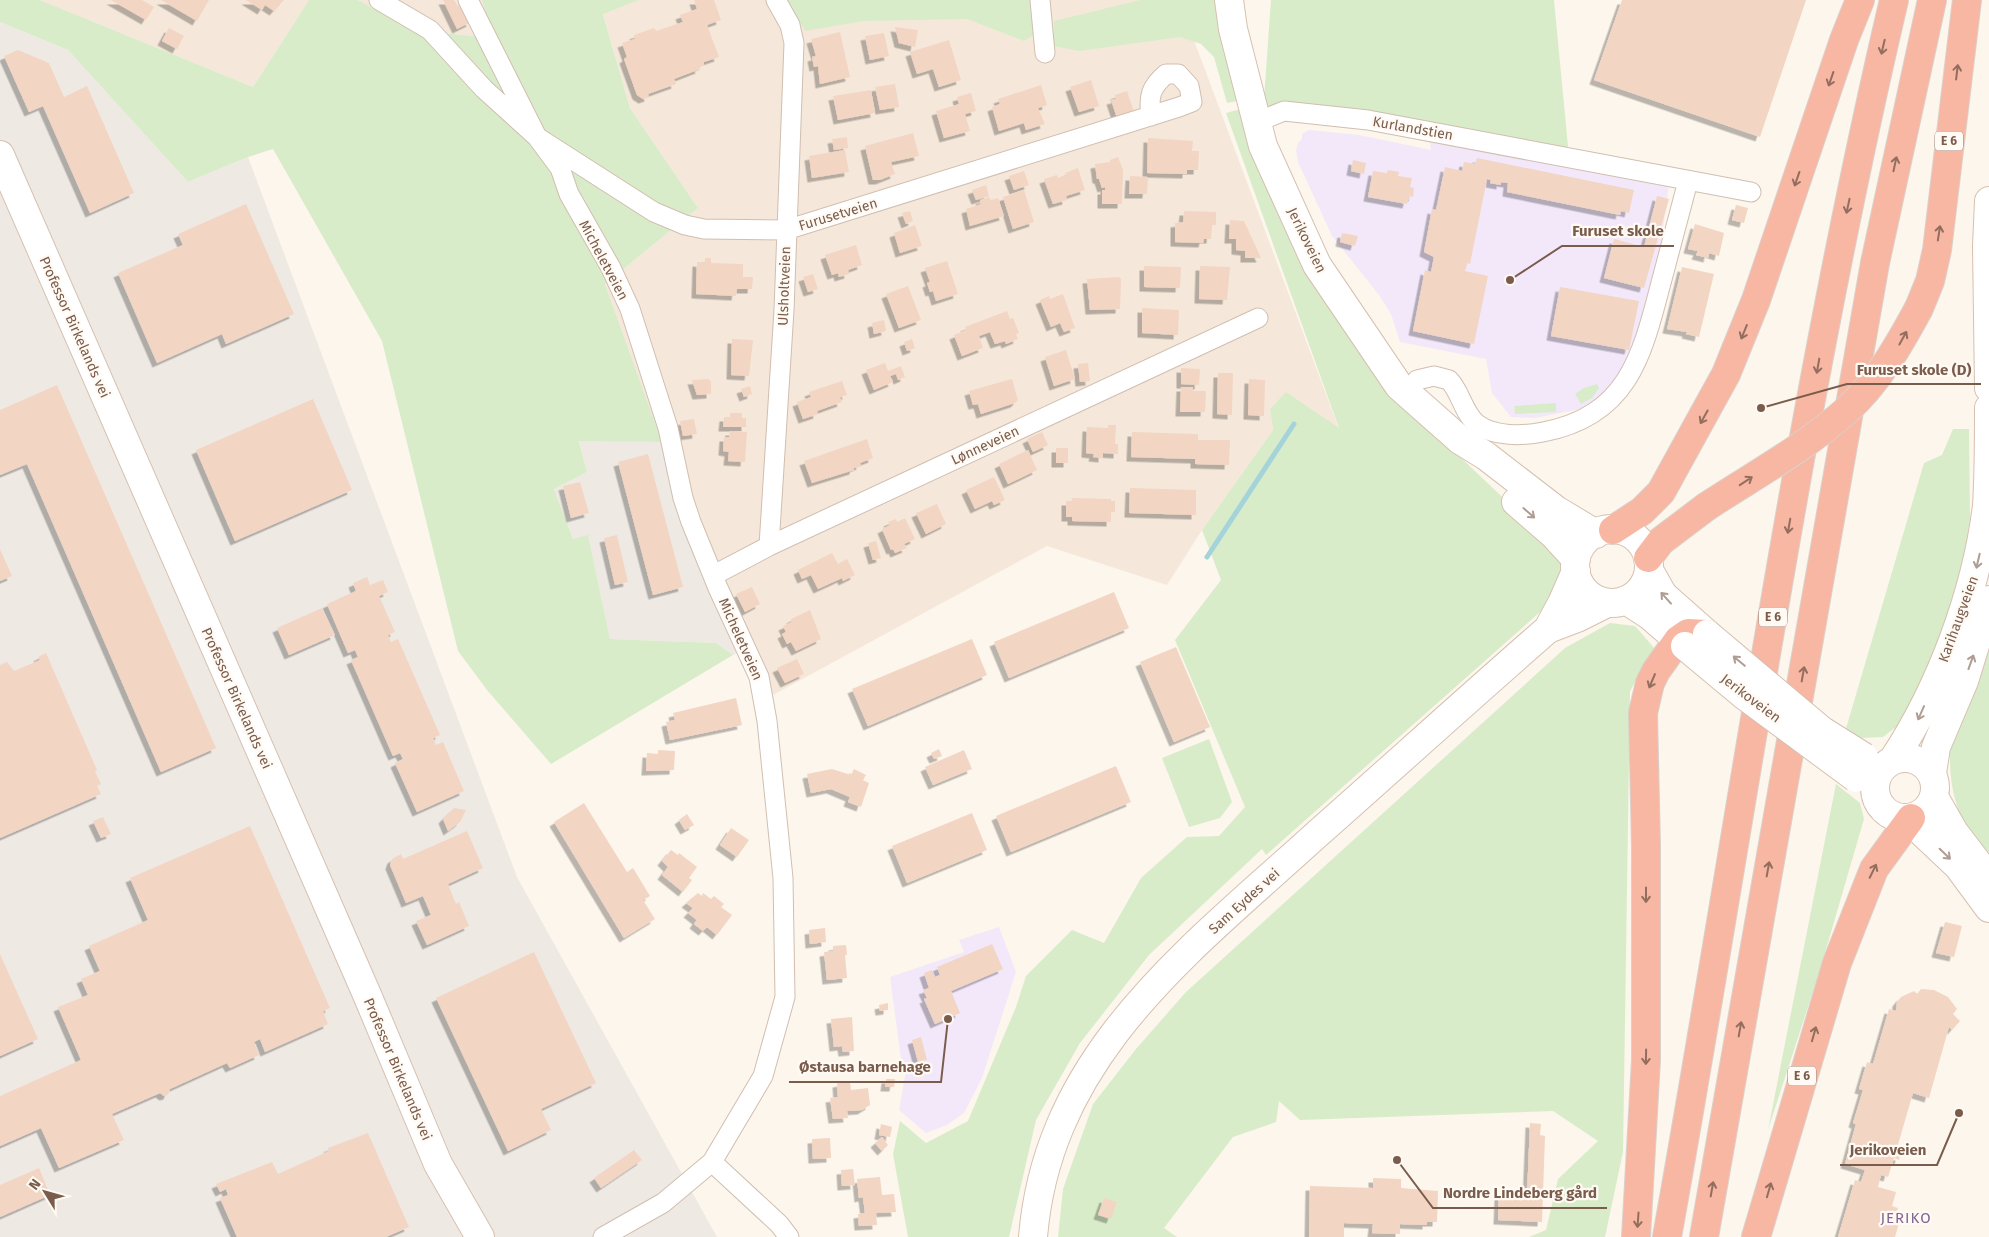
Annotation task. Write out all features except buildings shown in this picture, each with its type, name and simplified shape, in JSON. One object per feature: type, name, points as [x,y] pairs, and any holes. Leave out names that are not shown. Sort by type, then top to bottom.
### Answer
[{"type":"highway","points":[[1604,532],[1642,511],[1661,492],[1726,374],[1756,300],[1844,40],[1860,0]]},
{"type":"highway","name":"E 6","points":[[1667,1237],[1723,920],[1773,616],[1834,282],[1863,132],[1894,0]]},
{"type":"highway","points":[[1704,1237],[1875,263],[1932,0]]},
{"type":"highway","name":"E 6","points":[[1648,564],[1661,541],[1706,507],[1801,445],[1847,410],[1882,370],[1900,344],[1919,308],[1930,281],[1937,250],[1967,0]]},
{"type":"highway","points":[[1636,1237],[1646,1060],[1646,846],[1643,713],[1650,683],[1690,635]]},
{"type":"highway","name":"E 6","points":[[1756,1237],[1837,962],[1874,869],[1912,818]]},
{"type":"main road","name":"Jerikoveien","points":[[1229,0],[1233,29],[1263,146],[1317,264],[1399,386],[1460,440],[1486,456],[1556,510],[1604,532],[1621,531],[1636,539],[1663,595],[1690,635]]},
{"type":"main road","name":"Professor Birkelands vei","points":[[0,155],[368,997],[427,1140],[445,1180],[480,1237]]},
{"type":"main road","points":[[1989,201],[1987,246],[1989,388]]},
{"type":"main road","name":"Karihaugveien","points":[[1875,771],[1918,719],[1964,610],[1979,557],[1987,504],[1989,408]]},
{"type":"main road","name":"Jerikoveien","points":[[1460,440],[1477,466],[1544,526],[1576,565],[1578,580],[1589,596],[1616,602],[1649,615],[1690,635],[1875,771],[1878,803],[1888,814],[1903,819],[1912,818]]},
{"type":"main road","points":[[1576,565],[1583,544],[1604,532]]},
{"type":"main road","points":[[1616,602],[1642,588],[1648,564]]},
{"type":"main road","name":"Sam Eydes vei","points":[[1033,1237],[1046,1170],[1069,1106],[1084,1076],[1124,1019],[1157,982],[1206,935],[1548,629],[1562,603],[1576,565]]},
{"type":"main road","name":"Karihaugveien","points":[[1933,785],[1936,747],[1970,663],[1989,600]]},
{"type":"main road","name":"Sam Eydes vei","points":[[1548,629],[1616,602]]},
{"type":"main road","points":[[1875,771],[1910,758],[1919,761],[1933,785],[1954,832],[1989,878]]},
{"type":"main road","points":[[1933,785],[1927,810],[1912,818],[1924,833],[1958,866],[1989,908]]},
{"type":"street","name":"Micheletveien","points":[[379,0],[430,30],[484,89],[537,137],[560,168],[569,194],[611,268],[630,309],[668,428],[683,498],[714,575],[759,677],[765,708],[783,878],[785,997],[763,1076],[712,1162],[663,1203],[603,1237]]},
{"type":"street","name":"Micheletveien","points":[[468,0],[512,84],[537,137]]},
{"type":"street","name":"Ulsholtveien","points":[[769,546],[783,320],[794,43],[790,25],[776,0]]},
{"type":"street","points":[[1040,0],[1045,53]]},
{"type":"street","name":"Kurlandstien","points":[[1257,122],[1284,112],[1368,120],[1751,192]]},
{"type":"street","name":"Furusetveien","points":[[537,137],[624,194],[661,215],[685,225],[704,229],[786,230],[1151,116]]},
{"type":"street","points":[[1417,380],[1434,376],[1449,380],[1475,423],[1490,431],[1508,434],[1536,433],[1557,429],[1578,422],[1604,404],[1628,380],[1646,340],[1688,181]]},
{"type":"street","name":"Lønneveien","points":[[714,575],[769,546],[1258,318]]},
{"type":"street","points":[[712,1162],[779,1224],[789,1237]]},
{"type":"shaded area","points":[[40,0],[309,0],[253,87]]},
{"type":"shaded area","points":[[358,0],[482,0],[495,38],[413,30]]},
{"type":"shaded area","points":[[639,0],[1179,0],[1339,429],[1286,393],[1270,409],[1273,430],[1202,530],[1167,585],[1047,546],[773,695],[762,662],[758,658],[721,571],[662,442],[605,284],[698,208],[630,108],[603,13]]},
{"type":"shaded area","points":[[0,22],[68,50],[188,182],[248,157],[517,877],[717,1237],[0,1237]]},
{"type":"shaded area","points":[[1309,130],[1359,135],[1431,150],[1429,136],[1669,184],[1660,251],[1630,359],[1610,388],[1590,404],[1580,409],[1535,418],[1511,417],[1492,393],[1486,359],[1400,342],[1391,314],[1379,295],[1332,236],[1298,162],[1296,150],[1298,143],[1302,139],[1302,134]]},
{"type":"shaded area","points":[[579,440],[662,442],[689,541],[704,581],[737,653],[733,655],[716,643],[610,639],[588,536],[573,539],[554,489],[587,472]]},
{"type":"shaded area","points":[[999,927],[1016,972],[982,1078],[964,1113],[947,1125],[926,1133],[899,1110],[907,1065],[901,1059],[890,977],[964,952],[959,940]]},
{"type":"green space","points":[[0,0],[40,0],[253,87],[309,0],[358,0],[413,30],[494,38],[482,0],[639,0],[603,14],[630,108],[698,208],[605,284],[662,442],[579,441],[587,472],[554,489],[573,539],[588,535],[610,639],[716,643],[733,655],[551,764],[487,690],[458,651],[382,341],[273,149],[248,157],[188,182],[68,50],[0,22]]},
{"type":"green space","points":[[787,0],[1036,0],[1037,33],[1024,41],[967,19],[864,21],[805,31]]},
{"type":"green space","points":[[1140,0],[1220,0],[1242,100],[1227,103],[1214,57],[1201,44],[1180,37],[1079,51],[1054,46],[1054,21]]},
{"type":"green space","points":[[1271,0],[1554,0],[1569,157],[1436,131],[1269,117],[1264,99]]},
{"type":"green space","points":[[1244,108],[1400,400],[1555,547],[1563,565],[1557,589],[1540,612],[1266,855],[1262,849],[1149,955],[1080,1043],[1036,1120],[1009,1237],[908,1237],[893,1154],[900,1121],[926,1143],[968,1121],[1016,1007],[1026,976],[1072,930],[1104,943],[1141,878],[1187,837],[1219,836],[1245,807],[1175,640],[1221,580],[1202,530],[1273,430],[1270,409],[1286,392],[1339,428],[1226,113]]},
{"type":"green space","points":[[1597,384],[1599,388],[1592,398],[1581,404],[1575,394],[1584,388]]},
{"type":"green space","points":[[1556,403],[1556,412],[1515,414],[1514,406]]},
{"type":"green space","points":[[1953,429],[1969,429],[1970,519],[1959,586],[1939,644],[1900,724],[1883,737],[1860,738],[1845,732],[1924,463],[1942,455]]},
{"type":"green space","points":[[1610,623],[1635,626],[1655,649],[1630,691],[1623,1152],[1605,1237],[1529,1237],[1546,1230],[1558,1179],[1598,1141],[1553,1111],[1300,1120],[1279,1101],[1276,1122],[1233,1137],[1164,1228],[1177,1237],[1058,1237],[1063,1189],[1093,1104],[1136,1049],[1186,992],[1565,648]]},
{"type":"green space","points":[[1989,628],[1989,853],[1986,855],[1968,830],[1957,806],[1951,780],[1950,749]]},
{"type":"green space","points":[[1209,739],[1232,802],[1220,818],[1189,827],[1162,758]]},
{"type":"green space","points":[[1836,784],[1860,803],[1864,819],[1820,970],[1768,1130]]},
{"type":"waterway","points":[[1207,557],[1294,424]]},
{"type":"place","name":"Furuset skole","points":[[1510,280]]},
{"type":"place","name":"Furuset skole (D)","points":[[1761,408]]},
{"type":"place","name":"Østausa barnehage","points":[[948,1019]]},
{"type":"place","name":"Jerikoveien","points":[[1959,1113]]},
{"type":"place","name":"Nordre Lindeberg gård","points":[[1397,1160]]},
{"type":"district","name":"JERIKO","points":[[1906,1218]]}]
